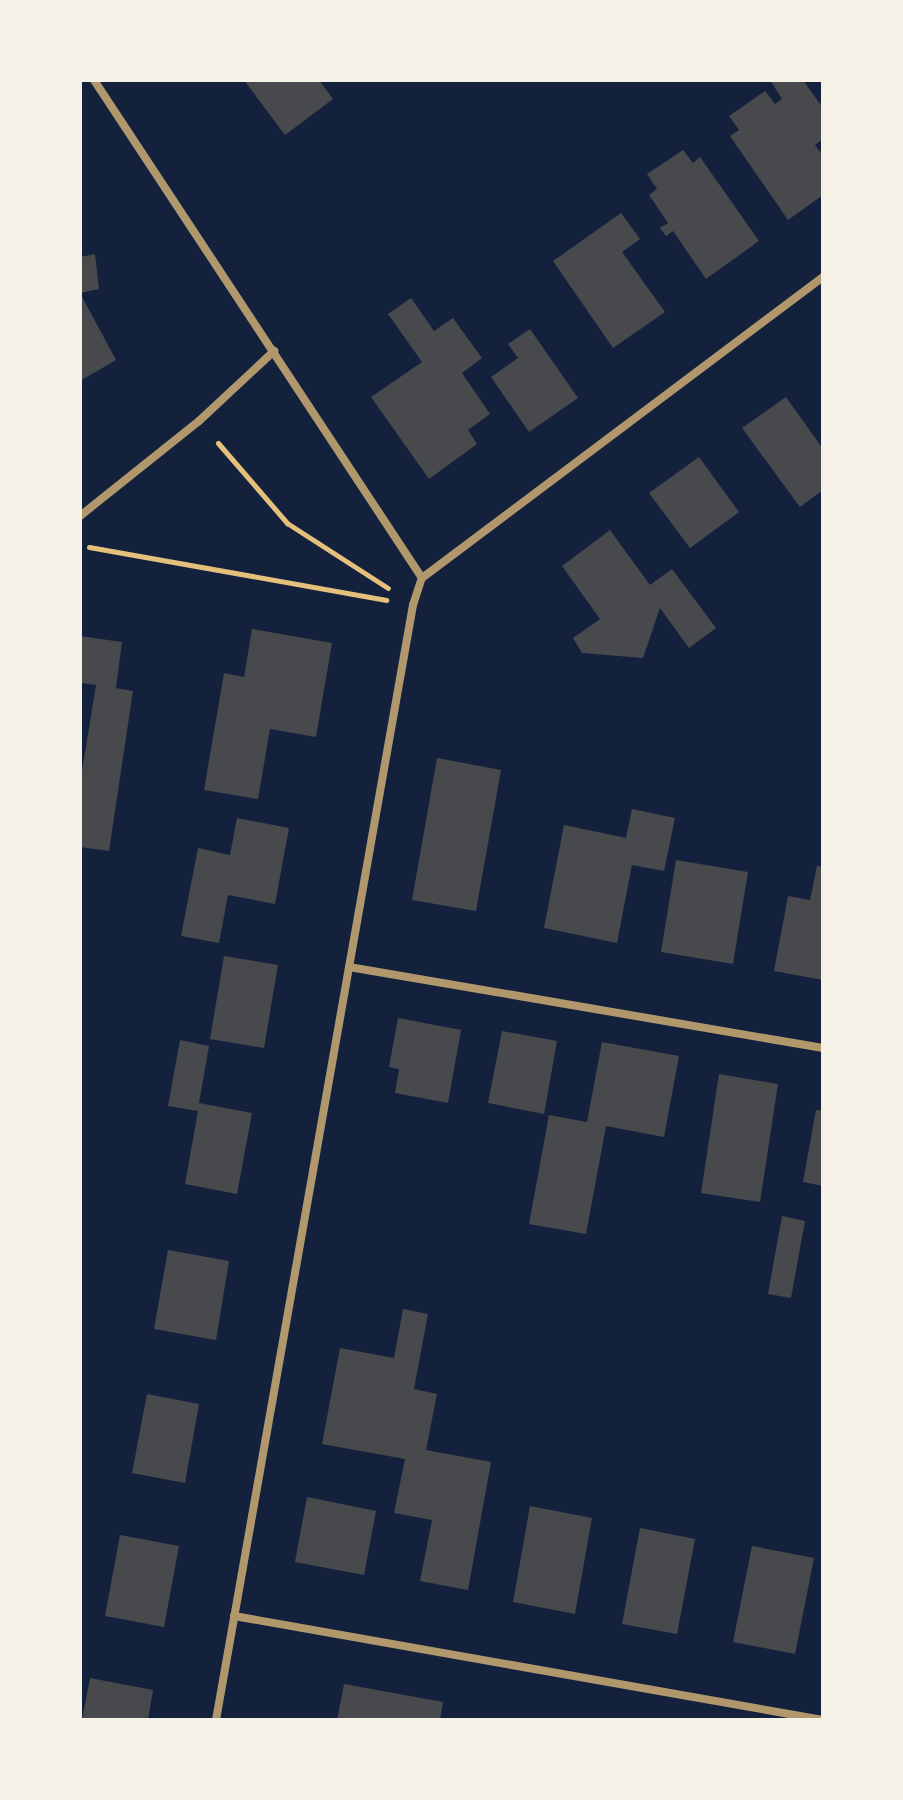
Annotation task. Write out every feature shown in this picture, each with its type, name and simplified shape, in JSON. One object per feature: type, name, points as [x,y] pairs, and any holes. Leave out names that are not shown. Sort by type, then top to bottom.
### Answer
[{"type":"street","points":[[94,80],[422,578]]},
{"type":"street","points":[[216,1720],[413,605],[422,578],[823,277]]},
{"type":"street","points":[[80,516],[199,421],[274,351]]},
{"type":"street","points":[[349,967],[823,1048]]},
{"type":"street","points":[[234,1616],[823,1720]]},
{"type":"path","points":[[199,421],[287,523],[413,605]]},
{"type":"path","points":[[80,545],[413,605]]},
{"type":"building","points":[[244,80],[319,80],[333,99],[285,135]]},
{"type":"building","points":[[770,80],[803,80],[823,108],[823,139],[815,145],[823,156],[823,195],[788,220],[730,136],[739,130],[729,116],[765,91],[775,104],[782,99]]},
{"type":"building","points":[[683,150],[693,163],[700,157],[759,241],[706,279],[673,231],[666,236],[660,228],[668,223],[649,195],[657,189],[647,174]]},
{"type":"building","points":[[621,213],[640,239],[622,252],[665,312],[613,348],[553,261]]},
{"type":"building","points":[[95,254],[99,289],[80,293],[80,257]]},
{"type":"building","points":[[80,293],[116,360],[80,381]]},
{"type":"building","points":[[411,298],[434,331],[453,318],[482,358],[462,373],[490,414],[468,430],[477,444],[429,479],[371,397],[422,362],[388,314]]},
{"type":"building","points":[[530,329],[578,398],[529,432],[491,377],[518,358],[508,344]]},
{"type":"building","points":[[786,397],[823,449],[823,490],[800,507],[742,428]]},
{"type":"building","points":[[699,457],[739,512],[690,548],[649,493]]},
{"type":"building","points":[[610,530],[650,585],[672,569],[716,628],[689,648],[660,608],[643,658],[582,653],[573,638],[600,619],[562,566]]},
{"type":"building","points":[[252,629],[332,643],[316,737],[270,729],[258,799],[204,790],[224,673],[244,677]]},
{"type":"building","points":[[80,636],[122,642],[116,688],[133,691],[109,851],[80,847],[80,783],[96,685],[80,683]]},
{"type":"building","points":[[437,758],[501,770],[476,911],[412,900]]},
{"type":"building","points":[[632,809],[675,818],[664,871],[632,865],[617,943],[544,928],[564,825],[626,838]]},
{"type":"building","points":[[237,818],[289,828],[275,904],[228,895],[219,943],[181,936],[198,848],[230,855]]},
{"type":"building","points":[[676,860],[748,872],[733,964],[661,952]]},
{"type":"building","points":[[817,866],[823,867],[823,980],[774,971],[788,896],[810,900]]},
{"type":"building","points":[[224,956],[278,965],[264,1048],[210,1039]]},
{"type":"building","points":[[398,1018],[461,1030],[448,1103],[395,1093],[399,1069],[389,1067]]},
{"type":"building","points":[[502,1031],[557,1041],[544,1114],[488,1103]]},
{"type":"building","points":[[180,1040],[209,1046],[199,1103],[252,1113],[237,1194],[185,1184],[198,1111],[168,1106]]},
{"type":"building","points":[[602,1042],[679,1056],[664,1137],[606,1126],[586,1234],[529,1224],[549,1115],[587,1122]]},
{"type":"building","points":[[719,1074],[778,1084],[760,1202],[701,1193]]},
{"type":"building","points":[[816,1110],[823,1111],[823,1186],[803,1182]]},
{"type":"building","points":[[782,1216],[805,1221],[791,1298],[768,1294]]},
{"type":"building","points":[[168,1250],[229,1261],[216,1340],[154,1329]]},
{"type":"building","points":[[403,1309],[428,1314],[414,1389],[437,1394],[426,1450],[491,1462],[468,1590],[420,1581],[432,1520],[394,1513],[405,1459],[322,1444],[340,1348],[394,1358]]},
{"type":"building","points":[[147,1394],[199,1404],[185,1483],[132,1473]]},
{"type":"building","points":[[307,1497],[376,1511],[364,1575],[295,1562]]},
{"type":"building","points":[[530,1506],[592,1518],[575,1614],[513,1602]]},
{"type":"building","points":[[640,1528],[695,1539],[677,1634],[622,1624]]},
{"type":"building","points":[[120,1535],[179,1546],[164,1627],[105,1616]]},
{"type":"building","points":[[752,1546],[814,1558],[795,1654],[733,1642]]},
{"type":"building","points":[[90,1678],[153,1690],[148,1720],[82,1720]]},
{"type":"building","points":[[344,1684],[443,1702],[440,1720],[337,1720]]}]
